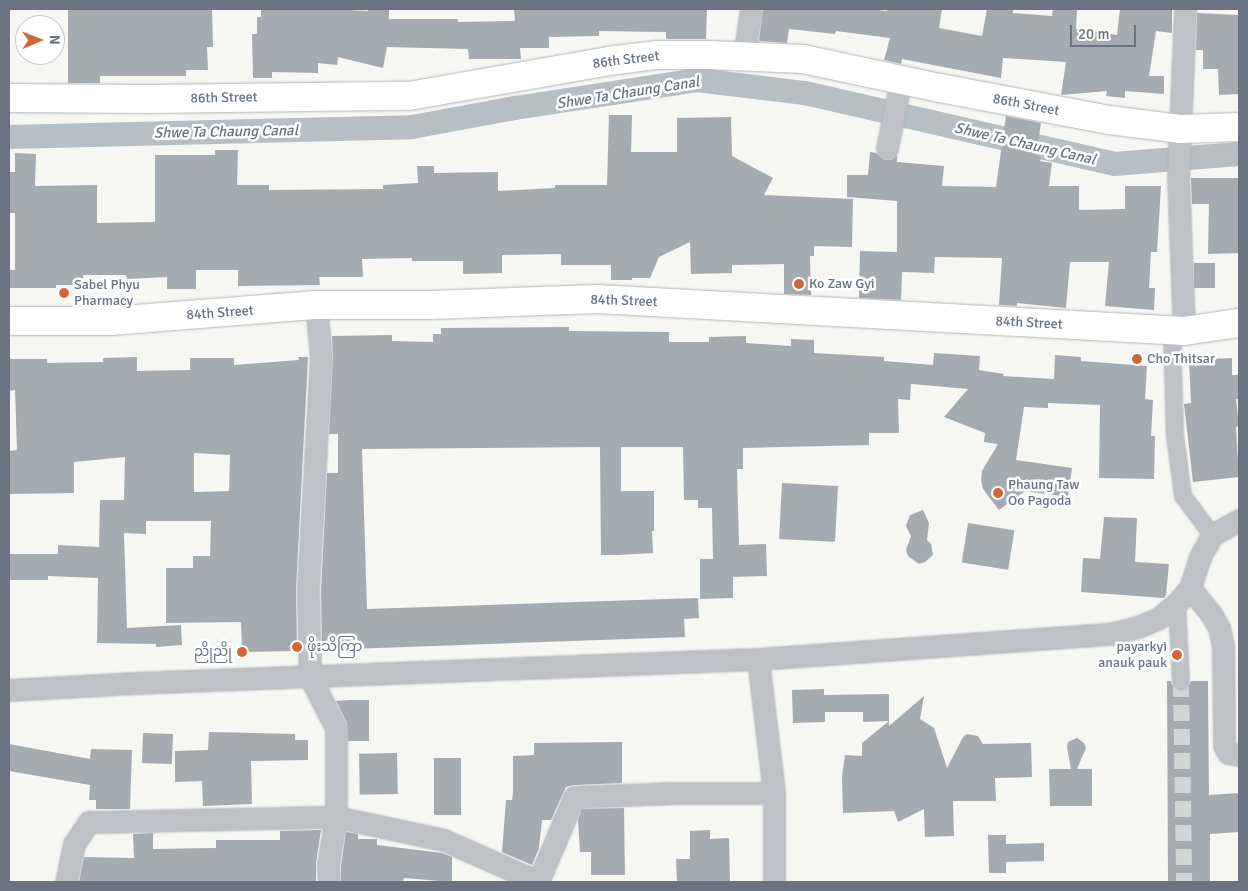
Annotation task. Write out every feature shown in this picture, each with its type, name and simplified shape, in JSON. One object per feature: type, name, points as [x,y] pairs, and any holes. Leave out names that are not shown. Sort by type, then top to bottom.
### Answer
[{"type":"main road","name":"86th Street","points":[[9,98],[157,99],[409,96],[656,55],[744,56],[803,59],[899,91],[1053,111],[1180,137],[1239,127]]},
{"type":"main road","name":"84th Street","points":[[9,321],[111,321],[316,306],[431,305],[597,299],[1178,331],[1239,323]]},
{"type":"street","points":[[744,56],[751,9]]},
{"type":"street","points":[[1185,9],[1178,178],[1178,331],[1175,436],[1183,496],[1212,536]]},
{"type":"street","points":[[888,148],[891,124],[899,91]]},
{"type":"street","points":[[316,306],[321,356],[308,591],[310,677],[336,728],[336,817],[328,865],[329,882]]},
{"type":"street","points":[[9,690],[135,683],[758,659],[1111,634],[1138,627],[1159,618],[1183,595],[1200,557],[1212,536],[1239,520]]},
{"type":"street","points":[[1181,681],[1183,595]]},
{"type":"street","points":[[1183,595],[1211,614],[1219,628],[1223,645],[1224,745],[1228,754],[1239,755]]},
{"type":"street","points":[[758,659],[774,793],[774,882]]},
{"type":"street","points":[[66,882],[74,844],[90,822],[336,817],[444,840],[538,882],[574,797],[675,793],[774,793]]},
{"type":"building","points":[[68,9],[212,9],[213,47],[207,47],[208,70],[186,70],[186,76],[100,76],[100,83],[68,83]]},
{"type":"building","points":[[261,9],[368,11],[368,9],[389,9],[389,19],[458,19],[458,22],[515,21],[514,9],[707,9],[706,39],[666,39],[666,32],[599,31],[599,36],[549,37],[549,48],[520,48],[521,59],[469,59],[468,49],[387,47],[383,68],[338,57],[337,65],[318,63],[318,73],[272,72],[272,78],[253,78],[252,34],[257,34],[257,17],[261,17]]},
{"type":"building","points":[[763,9],[869,9],[887,11],[887,9],[942,9],[939,28],[982,36],[987,9],[1013,9],[1013,13],[1052,16],[1053,9],[1077,9],[1076,29],[1117,35],[1120,9],[1172,9],[1172,33],[1156,31],[1149,76],[1164,76],[1164,94],[1125,91],[1125,98],[1106,96],[1107,91],[1061,95],[1066,62],[1003,58],[1001,78],[902,59],[901,64],[884,60],[890,38],[836,31],[835,34],[789,29],[787,43],[759,41]]},
{"type":"building","points":[[1197,13],[1239,15],[1239,94],[1219,95],[1218,69],[1203,69],[1203,50],[1196,50]]},
{"type":"building","points":[[609,115],[632,115],[631,152],[677,152],[677,118],[731,117],[732,156],[773,178],[764,195],[853,199],[852,247],[814,246],[814,256],[810,256],[811,295],[784,294],[784,264],[732,265],[732,273],[691,274],[690,242],[659,257],[650,278],[632,278],[632,280],[611,280],[611,265],[561,265],[561,254],[502,255],[502,273],[463,274],[463,261],[412,261],[412,258],[362,259],[363,277],[319,277],[320,285],[238,286],[238,270],[196,270],[196,289],[167,289],[167,277],[127,279],[126,275],[83,275],[83,285],[56,285],[56,288],[9,288],[9,270],[15,270],[15,213],[9,213],[9,172],[15,172],[15,153],[36,154],[35,186],[97,185],[97,223],[155,222],[155,155],[215,155],[215,150],[238,150],[237,185],[269,185],[269,190],[383,189],[383,185],[418,183],[417,166],[434,166],[434,173],[498,172],[498,191],[555,188],[555,185],[607,185]]},
{"type":"building","points":[[1006,116],[1041,123],[1036,156],[1041,157],[1040,161],[1052,163],[1049,186],[1079,186],[1079,210],[1125,209],[1125,186],[1161,186],[1157,252],[1151,252],[1149,288],[1155,288],[1154,310],[1105,306],[1109,262],[1070,262],[1066,308],[1017,303],[1017,306],[999,305],[1002,258],[935,257],[934,273],[902,272],[901,300],[859,298],[860,251],[897,252],[897,201],[847,197],[847,175],[868,175],[870,152],[876,153],[885,160],[891,160],[897,155],[897,162],[944,166],[942,186],[996,187]]},
{"type":"building","points":[[1191,178],[1239,178],[1239,253],[1208,254],[1209,204],[1192,204]]},
{"type":"building","points":[[1194,263],[1215,263],[1215,288],[1194,288]]},
{"type":"building","points":[[569,327],[569,331],[669,332],[669,342],[709,342],[709,337],[746,336],[746,343],[791,346],[791,339],[814,340],[814,353],[884,357],[884,361],[933,365],[934,353],[980,356],[979,370],[1004,374],[1003,376],[1054,379],[1055,355],[1081,357],[1081,361],[1147,366],[1145,399],[1153,400],[1151,436],[1155,436],[1154,479],[1099,478],[1100,405],[1048,403],[1048,408],[1024,407],[1016,460],[1072,468],[1068,497],[1025,491],[999,510],[983,489],[981,480],[982,471],[998,444],[984,442],[985,433],[944,417],[968,389],[911,384],[910,400],[898,399],[899,433],[869,433],[869,445],[743,448],[743,469],[737,469],[739,545],[766,544],[767,576],[733,577],[733,598],[700,599],[700,559],[713,559],[712,508],[698,508],[698,500],[684,500],[683,447],[621,447],[621,491],[654,491],[654,531],[652,531],[653,553],[618,555],[601,555],[600,447],[362,449],[367,609],[698,598],[699,618],[684,619],[685,637],[322,650],[321,591],[327,473],[338,473],[338,434],[329,434],[333,357],[332,336],[392,335],[392,341],[433,342],[433,334],[441,334],[441,328]]},
{"type":"building","points":[[137,357],[137,371],[190,370],[190,358],[234,358],[234,365],[299,360],[298,357],[308,357],[296,590],[297,651],[242,652],[241,622],[166,623],[166,568],[193,568],[193,556],[210,556],[211,521],[146,521],[146,534],[124,533],[127,628],[181,625],[182,645],[156,647],[156,644],[97,643],[98,578],[48,576],[48,580],[9,580],[9,554],[58,554],[58,545],[99,547],[100,500],[124,500],[125,457],[74,462],[74,493],[9,494],[9,451],[17,450],[15,390],[9,391],[9,359],[47,359],[47,363],[103,362],[103,358]],"holes":[[[194,453],[230,455],[229,491],[194,492]]]},
{"type":"building","points":[[1232,358],[1232,375],[1239,375],[1239,399],[1236,399],[1239,426],[1236,427],[1239,477],[1193,482],[1184,404],[1191,403],[1189,360]]},
{"type":"building","points":[[782,483],[838,486],[835,542],[779,539]]},
{"type":"building","points":[[923,510],[929,523],[927,540],[931,544],[933,555],[925,562],[919,564],[908,556],[906,550],[911,536],[906,526],[910,515]]},
{"type":"building","points":[[1104,517],[1137,518],[1135,562],[1169,564],[1166,595],[1164,598],[1081,592],[1083,558],[1100,559]]},
{"type":"building","points":[[968,523],[1014,530],[1008,570],[962,563]]},
{"type":"building","points":[[1167,681],[1171,681],[1173,687],[1181,691],[1187,689],[1191,681],[1208,681],[1209,795],[1239,793],[1239,832],[1210,834],[1210,882],[1168,882]]},
{"type":"building","points":[[824,689],[824,695],[889,694],[889,721],[863,722],[863,712],[825,712],[825,722],[793,723],[792,690]]},
{"type":"building","points":[[924,696],[920,719],[934,728],[947,768],[963,737],[967,734],[978,736],[983,744],[1031,743],[1032,777],[995,778],[996,801],[953,801],[954,836],[925,837],[924,809],[898,822],[894,811],[843,813],[842,777],[845,755],[862,756],[862,743],[889,721],[889,726]]},
{"type":"building","points":[[369,700],[369,741],[348,741],[347,723],[336,701]]},
{"type":"building","points":[[209,732],[295,734],[295,740],[308,740],[308,760],[251,761],[252,804],[203,806],[202,781],[175,782],[175,751],[208,750]]},
{"type":"building","points":[[143,733],[173,734],[172,764],[142,763]]},
{"type":"building","points":[[1077,738],[1084,743],[1086,748],[1077,769],[1092,769],[1092,806],[1050,806],[1049,769],[1071,769],[1067,747],[1068,742]]},
{"type":"building","points":[[622,742],[622,783],[566,787],[551,820],[542,820],[539,848],[532,865],[502,852],[506,800],[512,800],[513,793],[513,756],[534,755],[534,743]]},
{"type":"building","points":[[9,744],[90,759],[91,749],[132,750],[130,809],[96,809],[96,800],[89,800],[90,785],[9,771]]},
{"type":"building","points":[[397,753],[398,794],[360,795],[359,754]]},
{"type":"building","points":[[434,758],[461,758],[461,815],[434,815]]},
{"type":"building","points":[[624,808],[625,875],[591,875],[591,852],[580,852],[578,820],[582,809]]},
{"type":"building","points":[[321,830],[316,863],[316,882],[79,882],[84,857],[134,858],[133,834],[153,833],[153,849],[216,848],[216,840],[280,840],[280,831]]},
{"type":"building","points":[[710,830],[710,839],[729,838],[730,882],[677,882],[676,859],[690,859],[690,831]]},
{"type":"building","points":[[346,832],[358,834],[358,839],[377,839],[377,845],[442,853],[452,857],[452,882],[404,878],[403,882],[341,882],[341,866]]},
{"type":"building","points":[[988,835],[1006,835],[1006,844],[1044,843],[1044,861],[1006,862],[1006,873],[989,873]]},
{"type":"waterway","name":"Shwe Ta Chaung Canal","points":[[9,137],[412,127],[515,108],[697,80],[805,93],[1114,164],[1239,154]]},
{"type":"tunnel","points":[[1181,681],[1184,882]]},
{"type":"place","name":"Ko Zaw Gyi","points":[[799,284]]},
{"type":"place","name":"Sabel Phyu Pharmacy","points":[[64,293]]},
{"type":"place","name":"Cho Thitsar","points":[[1137,359]]},
{"type":"place","name":"Phaung Taw Oo Pagoda","points":[[998,493]]},
{"type":"place","name":"ဖိုးသိကြာ","points":[[297,647]]},
{"type":"place","name":"ညိုညို","points":[[242,652]]},
{"type":"place","name":"payarkyi anauk pauk","points":[[1177,655]]}]
